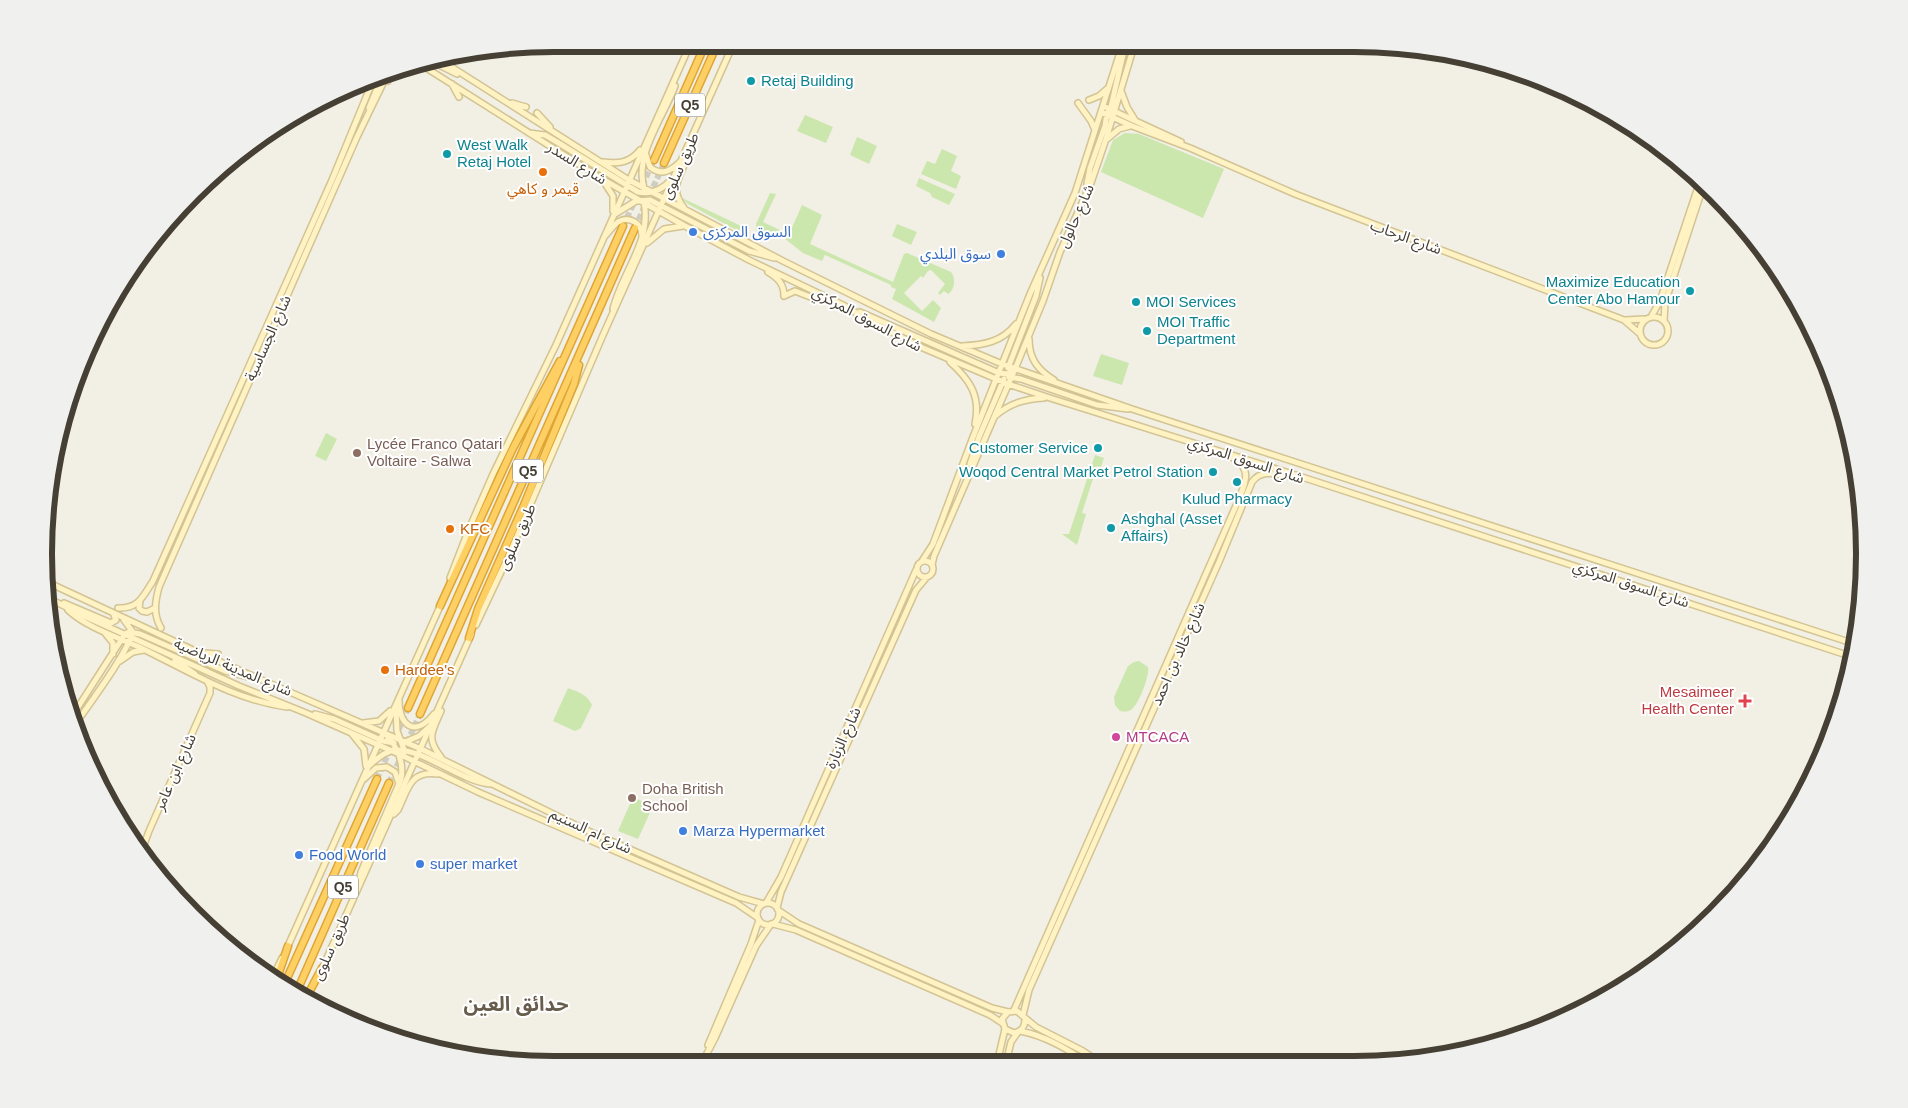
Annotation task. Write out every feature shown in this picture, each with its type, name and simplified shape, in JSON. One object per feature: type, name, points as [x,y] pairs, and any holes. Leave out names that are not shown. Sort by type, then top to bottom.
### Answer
[{"type":"highway","name":"طريق سلوى","points":[[654,160],[702,52]]},
{"type":"highway","name":"طريق سلوى","points":[[664,163],[714,52]]},
{"type":"highway","name":"طريق سلوى","points":[[408,708],[623,226]]},
{"type":"highway","name":"طريق سلوى","points":[[420,714],[635,228]]},
{"type":"highway","points":[[440,606],[513,448],[552,374],[572,341]]},
{"type":"highway","points":[[469,638],[478,609],[574,384],[583,347]]},
{"type":"highway","name":"طريق سلوى","points":[[287,978],[377,778]]},
{"type":"highway","name":"طريق سلوى","points":[[299,986],[389,783]]},
{"type":"highway","points":[[279,973],[288,946]]},
{"type":"highway","points":[[310,992],[322,968]]},
{"type":"main road","points":[[276,971],[440,606],[469,529],[556,345],[687,52]]},
{"type":"main road","name":"طريق سلوى","points":[[322,968],[416,762],[469,638],[508,557],[611,318],[730,52]]},
{"type":"main road","name":"شارع حالول","points":[[1006,377],[1005,365],[1020,320],[1075,193],[1110,84],[1113,68],[1120,52]]},
{"type":"main road","points":[[1112,111],[1122,52]]},
{"type":"main road","name":"شارع حالول","points":[[1015,369],[1106,139],[1110,117],[1132,52]]},
{"type":"main road","points":[[1111,61],[1113,68]]},
{"type":"main road","name":"شارع السدر","points":[[447,64],[629,180],[644,192]]},
{"type":"main road","points":[[440,66],[469,79]]},
{"type":"main road","points":[[611,318],[617,296],[642,239],[646,225],[641,168],[681,66]]},
{"type":"main road","name":"شارع السدر","points":[[428,69],[602,179],[625,189],[661,209]]},
{"type":"main road","points":[[376,101],[389,81]]},
{"type":"main road","name":"شارع الجساسية","points":[[154,608],[159,587],[214,460],[233,423],[305,255],[323,221],[363,124],[384,82]]},
{"type":"main road","points":[[452,83],[458,97]]},
{"type":"main road","points":[[365,132],[363,124],[379,84]]},
{"type":"main road","points":[[1089,100],[1102,94],[1110,84]]},
{"type":"main road","name":"شارع الجساسية","points":[[140,600],[153,581],[275,308],[370,88]]},
{"type":"main road","points":[[1120,91],[1127,107],[1136,120]]},
{"type":"main road","points":[[506,101],[526,107]]},
{"type":"main road","points":[[1078,103],[1091,120],[1095,131]]},
{"type":"main road","name":"شارع الرحاب","points":[[1102,109],[1136,120],[1190,148]]},
{"type":"main road","name":"شارع الرحاب","points":[[1102,109],[1110,117],[1190,148],[1294,194],[1624,320],[1639,333]]},
{"type":"main road","points":[[537,113],[555,133]]},
{"type":"main road","points":[[351,119],[358,115]]},
{"type":"main road","points":[[1084,197],[1090,168],[1110,117]]},
{"type":"main road","points":[[1106,139],[1119,130],[1132,126]]},
{"type":"main road","points":[[529,133],[545,136],[556,142],[625,189],[653,192],[665,199]]},
{"type":"main road","points":[[600,162],[616,164],[627,161],[635,156],[645,143]]},
{"type":"main road","points":[[686,210],[679,200],[675,188],[690,153],[689,145]]},
{"type":"main road","points":[[647,150],[649,165],[659,172],[672,169],[684,156]]},
{"type":"main road","points":[[653,192],[666,184],[676,174]]},
{"type":"main road","points":[[602,179],[612,196],[612,216]]},
{"type":"main road","points":[[1651,317],[1660,301],[1698,188]]},
{"type":"main road","points":[[1664,321],[1665,303],[1701,192]]},
{"type":"main road","name":"شارع السوق المركزي","points":[[665,199],[783,261],[931,334],[1015,369],[1135,410],[1848,642]]},
{"type":"main road","points":[[612,216],[627,205],[644,201]]},
{"type":"main road","points":[[661,209],[749,251],[783,261]]},
{"type":"main road","name":"شارع السوق المركزي","points":[[661,209],[685,226],[748,260],[843,305],[886,330],[996,379],[1006,377],[1050,398],[1305,478],[1845,654]]},
{"type":"main road","points":[[602,240],[616,224],[628,220],[633,220],[639,225],[642,231],[642,239]]},
{"type":"main road","points":[[645,245],[665,228],[685,226]]},
{"type":"main road","points":[[300,239],[301,248]]},
{"type":"main road","points":[[305,255],[311,253]]},
{"type":"main road","points":[[748,260],[780,282],[784,288],[784,296],[795,291],[814,298],[827,297]]},
{"type":"main road","points":[[1005,365],[1036,296],[1043,265]]},
{"type":"main road","points":[[843,305],[1006,377],[1097,404],[1135,410]]},
{"type":"main road","points":[[268,312],[275,308]]},
{"type":"main road","points":[[1656,316],[1667,325],[1668,333],[1662,343],[1657,345],[1647,344],[1640,338],[1640,325],[1645,319],[1651,317],[1656,316]]},
{"type":"main road","name":"شارع الرحاب","points":[[1624,320],[1645,319]]},
{"type":"main road","points":[[960,346],[982,345],[993,342],[1007,334],[1020,320]]},
{"type":"main road","points":[[257,336],[259,344]]},
{"type":"main road","points":[[1029,336],[1029,348],[1033,361],[1042,372],[1060,384]]},
{"type":"main road","points":[[946,358],[969,380],[976,394],[977,412],[973,437]]},
{"type":"main road","points":[[968,475],[975,446],[1006,377],[1015,369]]},
{"type":"main road","points":[[996,379],[933,544],[917,566],[916,570],[920,576],[927,577],[933,572],[934,556],[993,418],[1006,377]]},
{"type":"main road","points":[[993,418],[1014,403],[1050,398]]},
{"type":"main road","name":"شارع خالد بن احمد","points":[[1011,1011],[1140,727],[1167,660],[1213,560],[1244,486],[1246,474],[1244,467],[1224,452]]},
{"type":"main road","points":[[214,460],[220,457]]},
{"type":"main road","points":[[201,464],[207,459]]},
{"type":"main road","name":"شارع خالد بن احمد","points":[[1024,1017],[1027,997],[1033,982],[1219,562],[1252,482],[1260,475],[1267,473],[1305,478]]},
{"type":"main road","points":[[922,561],[929,562],[932,565]]},
{"type":"main road","name":"شارع الزبارة","points":[[765,904],[778,883],[916,570]]},
{"type":"main road","name":"شارع الزبارة","points":[[778,909],[781,892],[916,590],[927,577]]},
{"type":"main road","name":"شارع المدينة الرياضية","points":[[54,586],[193,650],[362,723],[401,742],[421,749]]},
{"type":"main road","points":[[55,600],[77,607],[112,623],[116,620],[113,613]]},
{"type":"main road","points":[[140,600],[139,608],[142,611],[147,612],[154,608],[161,628]]},
{"type":"main road","points":[[118,608],[127,608],[140,600]]},
{"type":"main road","points":[[55,601],[124,637],[131,637]]},
{"type":"main road","points":[[62,605],[79,619],[103,630],[124,637],[131,637],[225,671],[261,680]]},
{"type":"main road","points":[[80,717],[117,663],[131,637],[127,624],[120,617]]},
{"type":"main road","points":[[103,630],[113,643],[112,656]]},
{"type":"main road","points":[[77,709],[124,637]]},
{"type":"main road","name":"شارع المدينة الرياضية","points":[[131,637],[147,651],[221,688],[269,705],[295,708]]},
{"type":"main road","name":"شارع المدينة الرياضية","points":[[131,637],[239,686],[378,742],[416,762]]},
{"type":"main road","points":[[193,650],[218,654]]},
{"type":"main road","points":[[117,663],[133,652],[147,651]]},
{"type":"main road","points":[[165,652],[198,677]]},
{"type":"main road","points":[[208,682],[210,693]]},
{"type":"main road","points":[[210,693],[215,688],[221,688]]},
{"type":"main road","points":[[442,760],[433,748],[431,738],[447,699],[447,690]]},
{"type":"main road","name":"شارع ابن عامر","points":[[144,843],[210,693]]},
{"type":"main road","points":[[399,695],[400,717],[404,723],[411,726],[420,726],[427,722],[441,703]]},
{"type":"main road","points":[[362,723],[380,720],[396,702]]},
{"type":"main road","points":[[396,702],[396,727],[401,742],[398,752]]},
{"type":"main road","points":[[306,713],[334,719],[378,742],[401,742],[419,736],[432,723]]},
{"type":"main road","points":[[350,732],[364,749],[366,771]]},
{"type":"main road","points":[[357,889],[361,872],[399,787],[402,771],[398,752],[393,743],[382,733]]},
{"type":"main road","name":"شارع ام السنيم","points":[[421,749],[586,830],[739,897],[765,904]]},
{"type":"main road","points":[[366,771],[378,758],[398,752],[418,756],[473,780],[494,784]]},
{"type":"main road","name":"شارع ام السنيم","points":[[416,762],[556,826],[736,903],[758,919]]},
{"type":"main road","points":[[360,784],[370,772],[385,767],[395,772],[399,787]]},
{"type":"main road","points":[[391,816],[398,810],[412,780],[426,773],[445,775]]},
{"type":"main road","points":[[705,1056],[751,944],[759,908],[765,904],[771,904],[799,924],[992,1008],[1011,1011],[1024,1017],[1036,1027],[1090,1056]]},
{"type":"main road","points":[[706,1056],[756,946],[778,918],[778,909]]},
{"type":"main road","points":[[758,919],[764,924],[796,930],[990,1015],[1002,1023],[1005,1029],[1011,1033],[1019,1031],[1033,1033],[1076,1056]]},
{"type":"main road","points":[[1002,1023],[1004,1016],[1011,1011]]},
{"type":"main road","points":[[1008,1056],[1011,1042],[1024,1025],[1024,1017]]},
{"type":"main road","points":[[999,1056],[1005,1029]]},
{"type":"green space","points":[[805,115],[833,127],[826,143],[797,131]]},
{"type":"green space","points":[[1125,133],[1139,134],[1224,169],[1203,218],[1101,172],[1113,140]]},
{"type":"green space","points":[[857,137],[877,146],[869,164],[850,155]]},
{"type":"green space","points":[[942,149],[957,156],[951,171],[961,176],[956,189],[921,174],[927,161],[935,164]]},
{"type":"green space","points":[[919,178],[955,194],[949,205],[932,197],[930,193],[916,186]]},
{"type":"green space","points":[[770,193],[776,194],[763,222],[786,233],[788,229],[791,230],[802,205],[822,215],[810,244],[893,282],[904,254],[907,253],[951,272],[954,277],[954,284],[948,294],[944,291],[940,295],[938,293],[945,284],[931,270],[923,278],[921,276],[904,293],[922,311],[933,300],[941,308],[934,322],[892,299],[896,289],[891,287],[891,285],[825,255],[822,261],[803,253],[784,238],[757,231],[756,224]]},
{"type":"green space","points":[[680,197],[744,228],[738,231],[688,204]]},
{"type":"green space","points":[[897,224],[917,232],[911,245],[892,236]]},
{"type":"green space","points":[[1101,354],[1129,363],[1122,385],[1093,376]]},
{"type":"green space","points":[[326,433],[337,439],[326,461],[315,456]]},
{"type":"green space","points":[[1095,455],[1104,458],[1101,467],[1097,466],[1082,513],[1086,514],[1077,545],[1062,534],[1069,534]]},
{"type":"green space","points":[[1139,661],[1148,667],[1143,689],[1138,701],[1130,711],[1120,711],[1115,705],[1114,697],[1128,666]]},
{"type":"green space","points":[[568,688],[585,696],[592,705],[581,728],[575,731],[553,721]]},
{"type":"green space","points":[[633,797],[653,806],[638,839],[618,831]]},
{"type":"tunnel","points":[[623,226],[654,160]]},
{"type":"tunnel","points":[[635,228],[664,163]]},
{"type":"tunnel","points":[[377,779],[408,708]]},
{"type":"tunnel","points":[[407,743],[420,714]]},
{"type":"tunnel","points":[[389,783],[402,755]]},
{"type":"place","name":"Retaj Building","points":[[751,81]]},
{"type":"place","name":"West Walk Retaj Hotel","points":[[447,154]]},
{"type":"place","name":"قيمر و كاهي","points":[[543,172]]},
{"type":"place","name":"السوق المركزى","points":[[693,232]]},
{"type":"place","name":"سوق البلدي","points":[[1001,254]]},
{"type":"place","name":"Maximize Education Center Abo Hamour","points":[[1690,291]]},
{"type":"place","name":"MOI Services","points":[[1136,302]]},
{"type":"place","name":"MOI Traffic Department","points":[[1147,331]]},
{"type":"place","name":"Customer Service","points":[[1098,448]]},
{"type":"place","name":"Lycée Franco Qatari Voltaire - Salwa","points":[[357,453]]},
{"type":"place","name":"Woqod Central Market Petrol Station","points":[[1213,472]]},
{"type":"place","name":"Kulud Pharmacy","points":[[1237,482]]},
{"type":"place","name":"Ashghal (Asset Affairs)","points":[[1111,528]]},
{"type":"place","name":"KFC","points":[[450,529]]},
{"type":"place","name":"Hardee's","points":[[385,670]]},
{"type":"place","name":"Mesaimeer Health Center","points":[[1745,701]]},
{"type":"place","name":"MTCACA","points":[[1116,737]]},
{"type":"place","name":"Doha British School","points":[[632,798]]},
{"type":"place","name":"Marza Hypermarket","points":[[683,831]]},
{"type":"place","name":"Food World","points":[[299,855]]},
{"type":"place","name":"super market","points":[[420,864]]},
{"type":"district","name":"حدائق العين","points":[[516,1004]]}]
